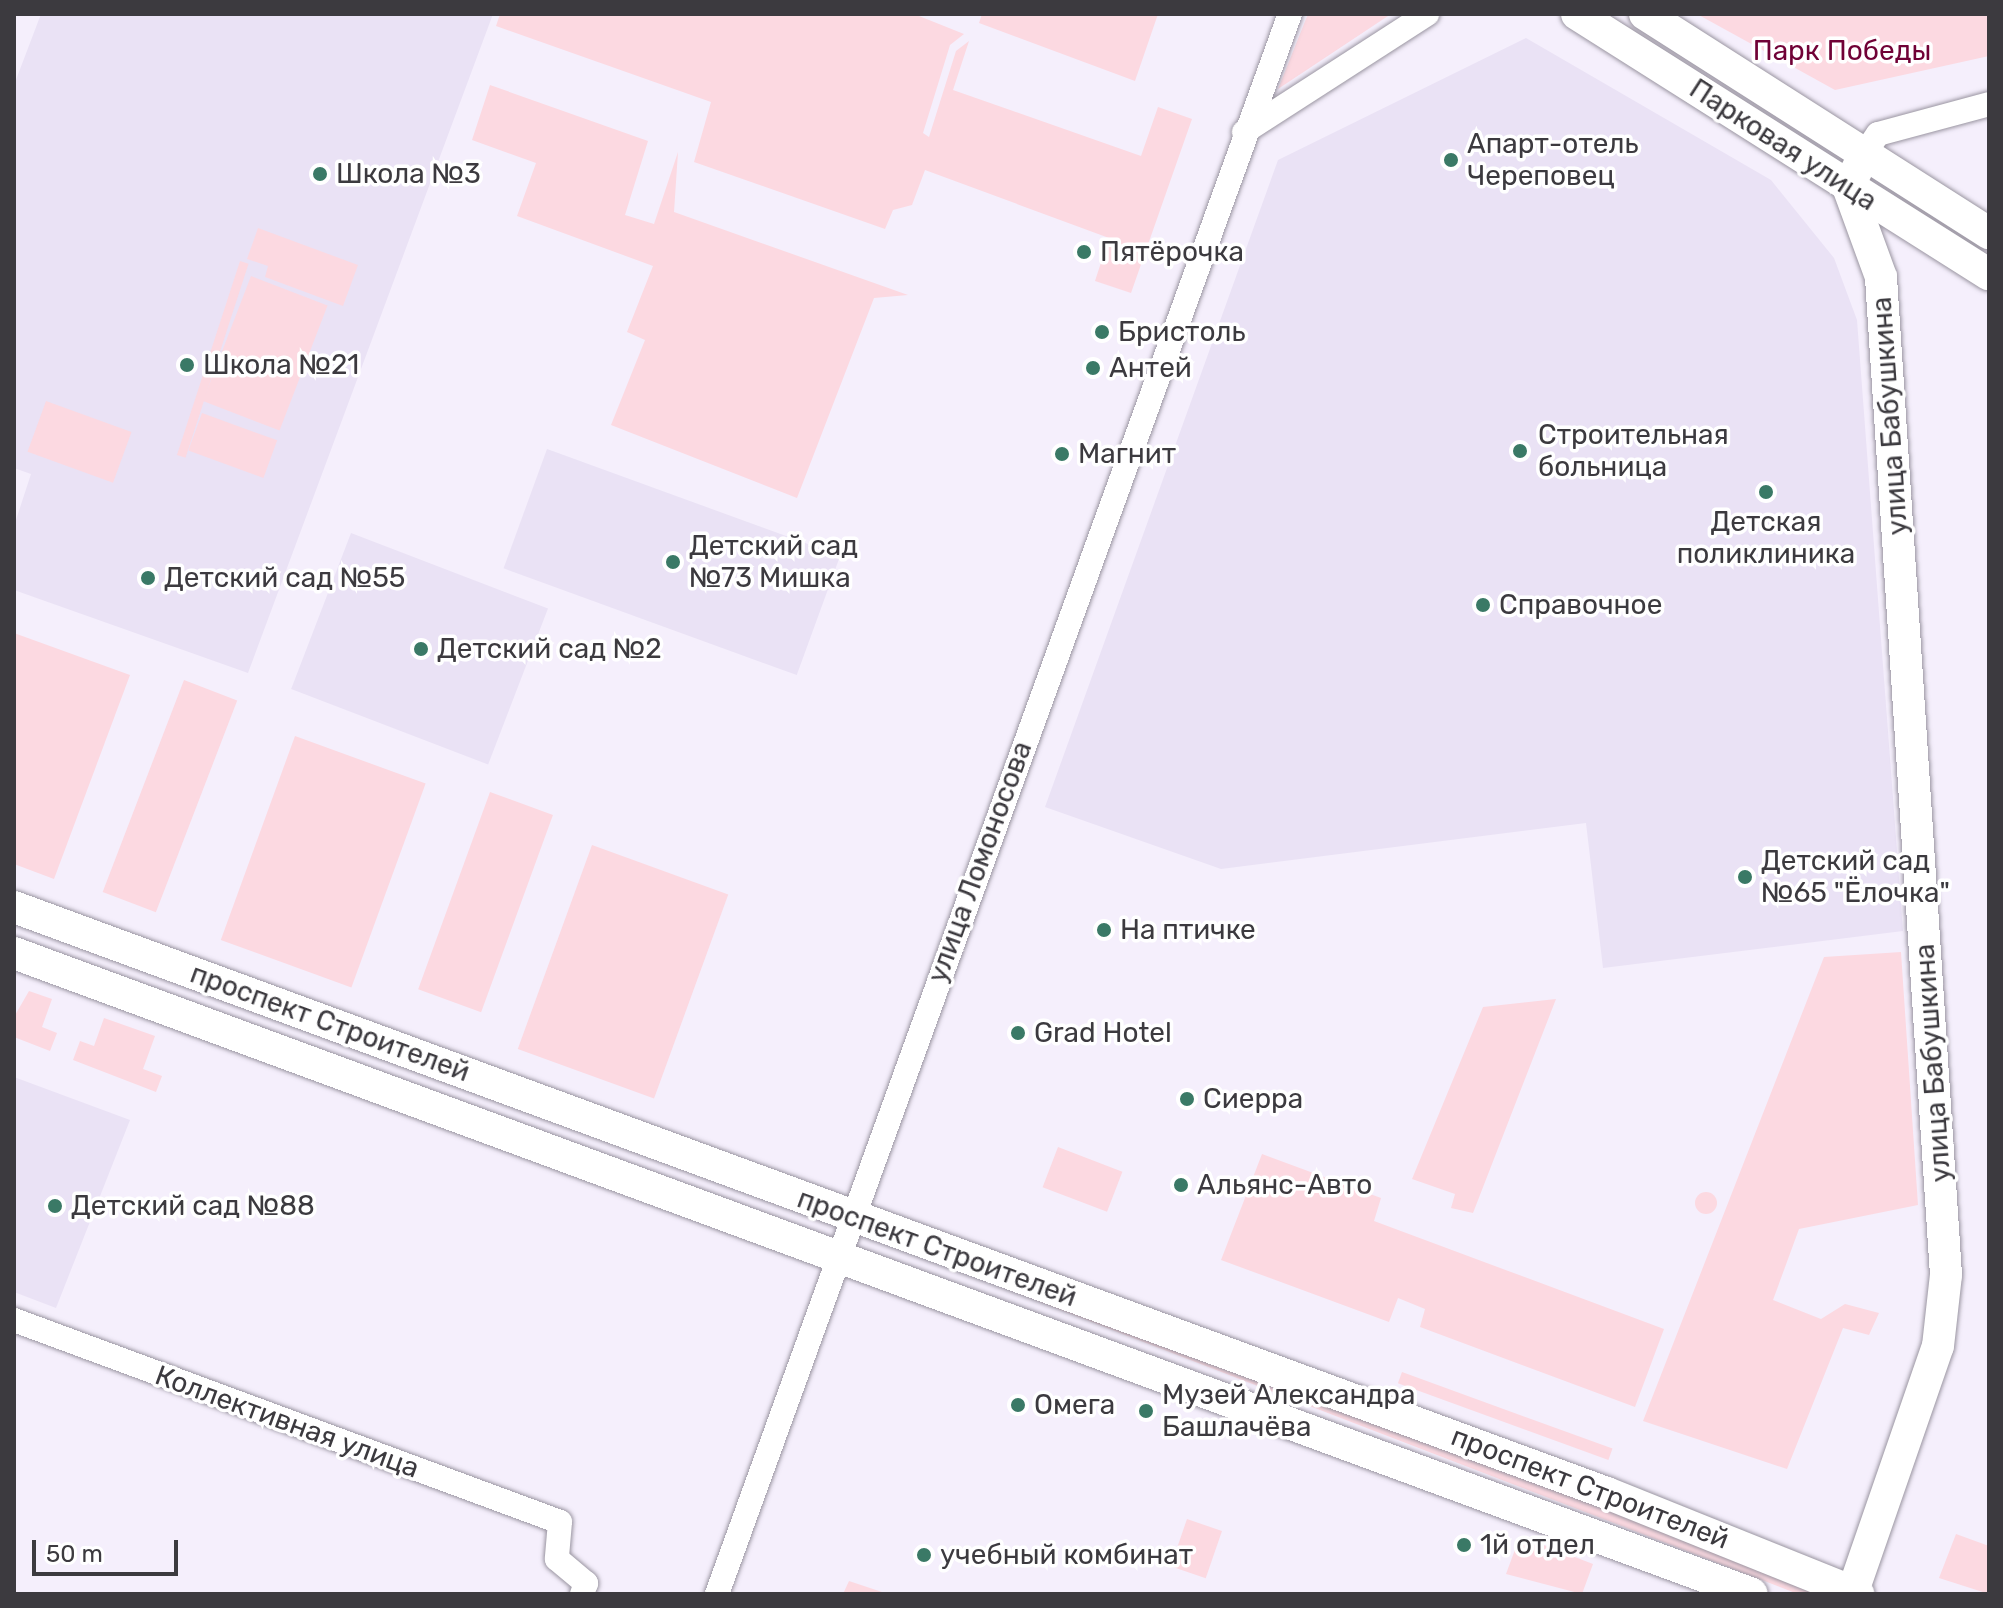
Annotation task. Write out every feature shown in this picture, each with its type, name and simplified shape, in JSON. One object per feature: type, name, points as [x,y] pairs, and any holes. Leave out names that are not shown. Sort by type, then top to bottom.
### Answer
[{"type":"main road","name":"Парковая улица","points":[[1577,14],[1989,274]]},
{"type":"main road","name":"Парковая улица","points":[[1645,14],[1989,233]]},
{"type":"main road","points":[[1848,187],[1865,153]]},
{"type":"main road","name":"улица Бабушкина","points":[[1848,187],[1881,277],[1946,1275],[1938,1346],[1855,1592]]},
{"type":"main road","name":"проспект Строителей","points":[[14,907],[853,1216],[1855,1592]]},
{"type":"main road","name":"проспект Строителей","points":[[14,953],[1752,1594]]},
{"type":"street","name":"улица Ломоносова","points":[[717,1594],[1244,132],[1290,14]]},
{"type":"street","points":[[1244,132],[1427,14]]},
{"type":"street","points":[[1865,153],[1878,134],[1989,104]]},
{"type":"street","name":"Коллективная улица","points":[[14,1320],[560,1522],[557,1559],[586,1583],[582,1594]]},
{"type":"shaded area","points":[[41,14],[493,14],[248,673],[14,590],[14,526],[31,474],[14,468],[14,85]]},
{"type":"shaded area","name":"Строительная больница","points":[[1526,38],[1771,180],[1834,258],[1857,320],[1903,931],[1603,968],[1586,823],[1221,869],[1045,807],[1278,160]]},
{"type":"shaded area","name":"Детский сад №73 Мишка","points":[[547,449],[840,556],[797,675],[504,568]]},
{"type":"shaded area","name":"Детский сад №2","points":[[351,533],[548,609],[488,765],[291,689]]},
{"type":"shaded area","name":"Детский сад №88","points":[[14,1077],[130,1120],[56,1308],[14,1292]]},
{"type":"green space","points":[[500,14],[914,14],[964,34],[950,45],[923,133],[929,137],[956,51],[969,41],[953,90],[1141,156],[1158,107],[1192,119],[1131,293],[1095,281],[1109,238],[925,170],[912,205],[893,210],[885,229],[694,162],[711,102],[496,26]]},
{"type":"green space","points":[[982,14],[1158,14],[1135,81],[979,23]]},
{"type":"green space","points":[[1308,14],[1391,14],[1278,89]]},
{"type":"green space","name":"Парк Победы","points":[[1697,14],[1989,14],[1989,56],[1835,90]]},
{"type":"green space","points":[[490,85],[648,141],[625,215],[654,224],[678,152],[674,212],[908,295],[874,298],[797,498],[611,425],[645,340],[627,332],[653,266],[517,216],[536,163],[472,140]]},
{"type":"green space","points":[[258,228],[358,265],[343,306],[265,277],[268,266],[247,259]]},
{"type":"green space","points":[[240,261],[249,264],[186,458],[177,455]]},
{"type":"green space","points":[[251,276],[328,305],[280,430],[203,401]]},
{"type":"green space","points":[[46,401],[132,432],[113,483],[28,452]]},
{"type":"green space","points":[[202,413],[277,440],[263,478],[188,451]]},
{"type":"green space","points":[[14,633],[130,675],[54,879],[14,864]]},
{"type":"green space","points":[[184,680],[237,700],[156,912],[103,892]]},
{"type":"green space","points":[[295,736],[426,784],[351,987],[221,940]]},
{"type":"green space","points":[[490,792],[553,815],[481,1012],[418,989]]},
{"type":"green space","points":[[592,845],[728,895],[654,1099],[518,1049]]},
{"type":"green space","points":[[1901,952],[1918,1205],[1799,1229],[1773,1300],[1821,1319],[1845,1304],[1879,1313],[1869,1335],[1843,1328],[1787,1469],[1643,1421],[1824,957]]},
{"type":"green space","points":[[29,991],[52,999],[42,1027],[57,1033],[50,1051],[14,1037],[14,1017]]},
{"type":"green space","points":[[1556,999],[1473,1213],[1451,1208],[1455,1194],[1412,1179],[1483,1007]]},
{"type":"green space","points":[[104,1018],[155,1036],[143,1069],[162,1076],[156,1092],[73,1060],[80,1041],[94,1046]]},
{"type":"green space","points":[[1058,1147],[1122,1172],[1107,1212],[1043,1187]]},
{"type":"green space","points":[[1262,1154],[1381,1198],[1374,1221],[1664,1329],[1635,1407],[1420,1327],[1425,1309],[1398,1298],[1389,1322],[1221,1260]]},
{"type":"green space","points":[[1702,1192],[1710,1192],[1717,1203],[1710,1214],[1702,1214],[1695,1207],[1695,1199]]},
{"type":"green space","points":[[871,1237],[1819,1582],[1813,1594],[1798,1594]]},
{"type":"green space","points":[[1402,1372],[1612,1449],[1608,1460],[1398,1383]]},
{"type":"green space","points":[[1187,1519],[1222,1531],[1206,1578],[1171,1566]]},
{"type":"green space","points":[[1956,1534],[1989,1546],[1989,1594],[1939,1578]]},
{"type":"green space","points":[[1520,1536],[1593,1564],[1582,1594],[1506,1574]]},
{"type":"green space","points":[[849,1581],[882,1592],[843,1594]]},
{"type":"place","name":"Апарт-отель Череповец","points":[[1451,160]]},
{"type":"place","name":"Школа №3","points":[[320,174]]},
{"type":"place","name":"Пятёрочка","points":[[1084,252]]},
{"type":"place","name":"Бристоль","points":[[1102,332]]},
{"type":"place","name":"Школа №21","points":[[187,365]]},
{"type":"place","name":"Антей","points":[[1093,368]]},
{"type":"place","name":"Строительная больница","points":[[1520,451]]},
{"type":"place","name":"Магнит","points":[[1062,454]]},
{"type":"place","name":"Детская поликлиника","points":[[1766,492]]},
{"type":"place","name":"Детский сад №73 Мишка","points":[[673,562]]},
{"type":"place","name":"Детский сад №55","points":[[148,578]]},
{"type":"place","name":"Справочное","points":[[1483,605]]},
{"type":"place","name":"Детский сад №2","points":[[421,649]]},
{"type":"place","name":"Детский сад №65 \"Ёлочка\"","points":[[1745,877]]},
{"type":"place","name":"На птичке","points":[[1104,930]]},
{"type":"place","name":"Grad Hotel","points":[[1018,1033]]},
{"type":"place","name":"Сиерра","points":[[1187,1099]]},
{"type":"place","name":"Альянс-Авто","points":[[1181,1185]]},
{"type":"place","name":"Детский сад №88","points":[[55,1206]]},
{"type":"place","name":"Омега","points":[[1018,1405]]},
{"type":"place","name":"Музей Александра Башлачёва","points":[[1146,1411]]},
{"type":"place","name":"1й отдел","points":[[1464,1545]]},
{"type":"place","name":"учебный комбинат","points":[[924,1555]]}]
